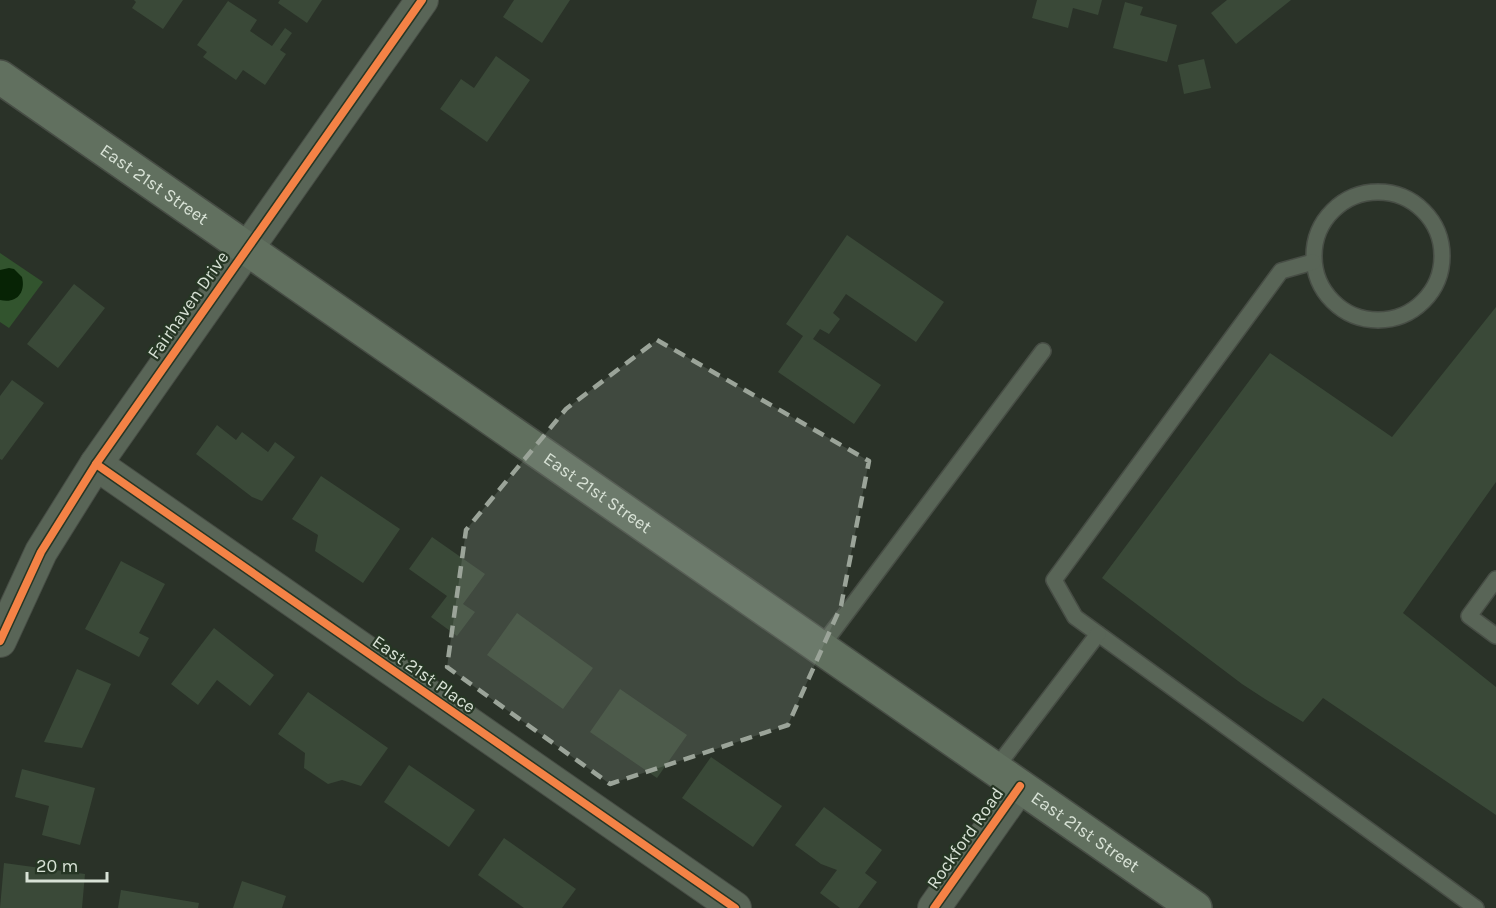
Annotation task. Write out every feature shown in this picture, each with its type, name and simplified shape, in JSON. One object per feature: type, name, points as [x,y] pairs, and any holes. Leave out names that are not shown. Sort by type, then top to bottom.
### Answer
[{"type":"main road","name":"East 21st Street","points":[[0,77],[1195,908]]},
{"type":"street","name":"Fairhaven Drive","points":[[0,641],[41,552],[96,464],[422,0]]},
{"type":"street","name":"East 21st Place","points":[[96,464],[735,908]]},
{"type":"street","name":"Rockford Road","points":[[934,908],[1008,777]]},
{"type":"lane","points":[[1383,192],[1405,198],[1424,211],[1437,229],[1442,251],[1441,271],[1427,297],[1420,305],[1403,315],[1384,320],[1364,319],[1345,311],[1329,298],[1319,281],[1313,262],[1316,239],[1325,219],[1341,203],[1361,194],[1383,192]]},
{"type":"lane","points":[[1313,262],[1281,271],[1054,580],[1075,617],[1476,908]]},
{"type":"lane","points":[[821,647],[1043,351]]},
{"type":"lane","points":[[1496,579],[1468,616],[1496,636]]},
{"type":"lane","points":[[1008,777],[1098,634]]},
{"type":"highlighted area","points":[[657,340],[869,461],[841,606],[788,725],[610,784],[447,667],[466,530],[566,409]]},
{"type":"shaded area","points":[[0,253],[43,282],[9,328],[0,322]]},
{"type":"shaded area","points":[[14,269],[22,277],[21,292],[15,299],[0,300],[0,270]]},
{"type":"building","points":[[134,0],[183,0],[163,29],[132,8],[136,2]]},
{"type":"building","points":[[280,0],[322,0],[307,23],[278,3]]},
{"type":"building","points":[[514,0],[570,0],[542,43],[503,17]]},
{"type":"building","points":[[1037,0],[1102,0],[1098,15],[1073,8],[1068,28],[1032,18]]},
{"type":"building","points":[[1227,0],[1291,0],[1236,44],[1211,13]]},
{"type":"building","points":[[228,1],[257,20],[250,31],[272,46],[285,28],[292,33],[280,50],[286,54],[265,85],[243,70],[236,80],[203,57],[207,52],[197,45]]},
{"type":"building","points":[[1125,2],[1143,7],[1140,15],[1177,25],[1167,62],[1113,48]]},
{"type":"building","points":[[496,56],[530,80],[487,142],[440,109],[461,79],[474,88]]},
{"type":"building","points":[[1204,59],[1211,88],[1184,94],[1178,65]]},
{"type":"building","points":[[847,235],[944,302],[916,342],[846,294],[833,313],[840,319],[829,334],[820,329],[813,339],[881,385],[854,424],[778,372],[803,336],[786,324]]},
{"type":"building","points":[[74,284],[105,308],[58,368],[27,344]]},
{"type":"building","points":[[1496,307],[1496,482],[1403,613],[1496,687],[1496,815],[1323,698],[1303,722],[1242,684],[1102,578],[1270,353],[1392,437]]},
{"type":"building","points":[[12,380],[44,403],[2,460],[0,459],[0,396]]},
{"type":"building","points":[[217,425],[236,440],[242,432],[268,452],[275,442],[295,457],[262,501],[252,497],[196,454]]},
{"type":"building","points":[[321,476],[400,529],[363,583],[315,551],[318,535],[292,519]]},
{"type":"building","points":[[432,537],[485,574],[463,604],[475,612],[457,636],[431,617],[447,596],[409,569]]},
{"type":"building","points":[[121,561],[165,584],[139,633],[149,638],[139,657],[85,629]]},
{"type":"building","points":[[517,613],[593,668],[563,709],[487,655]]},
{"type":"building","points":[[214,628],[274,675],[250,706],[217,680],[198,705],[171,684]]},
{"type":"building","points":[[77,669],[111,684],[82,748],[44,742]]},
{"type":"building","points":[[620,689],[687,735],[657,778],[590,732]]},
{"type":"building","points":[[308,692],[388,748],[361,786],[342,780],[328,784],[304,768],[305,753],[278,734]]},
{"type":"building","points":[[711,757],[782,806],[753,847],[682,798]]},
{"type":"building","points":[[409,765],[475,810],[449,847],[384,802]]},
{"type":"building","points":[[22,769],[95,788],[80,845],[42,835],[49,806],[15,797]]},
{"type":"building","points":[[824,807],[882,850],[865,873],[877,882],[858,908],[840,908],[820,893],[837,870],[821,864],[795,845]]},
{"type":"building","points":[[504,838],[576,889],[562,908],[524,908],[478,875]]},
{"type":"building","points":[[4,863],[85,874],[82,908],[0,908]]},
{"type":"building","points":[[242,881],[286,896],[282,908],[233,908]]},
{"type":"building","points":[[121,890],[199,903],[198,908],[118,908]]},
{"type":"cycle path","points":[[0,641],[41,552],[96,464],[422,0]]},
{"type":"cycle path","points":[[96,464],[735,908]]},
{"type":"cycle path","points":[[934,908],[1020,786]]}]
